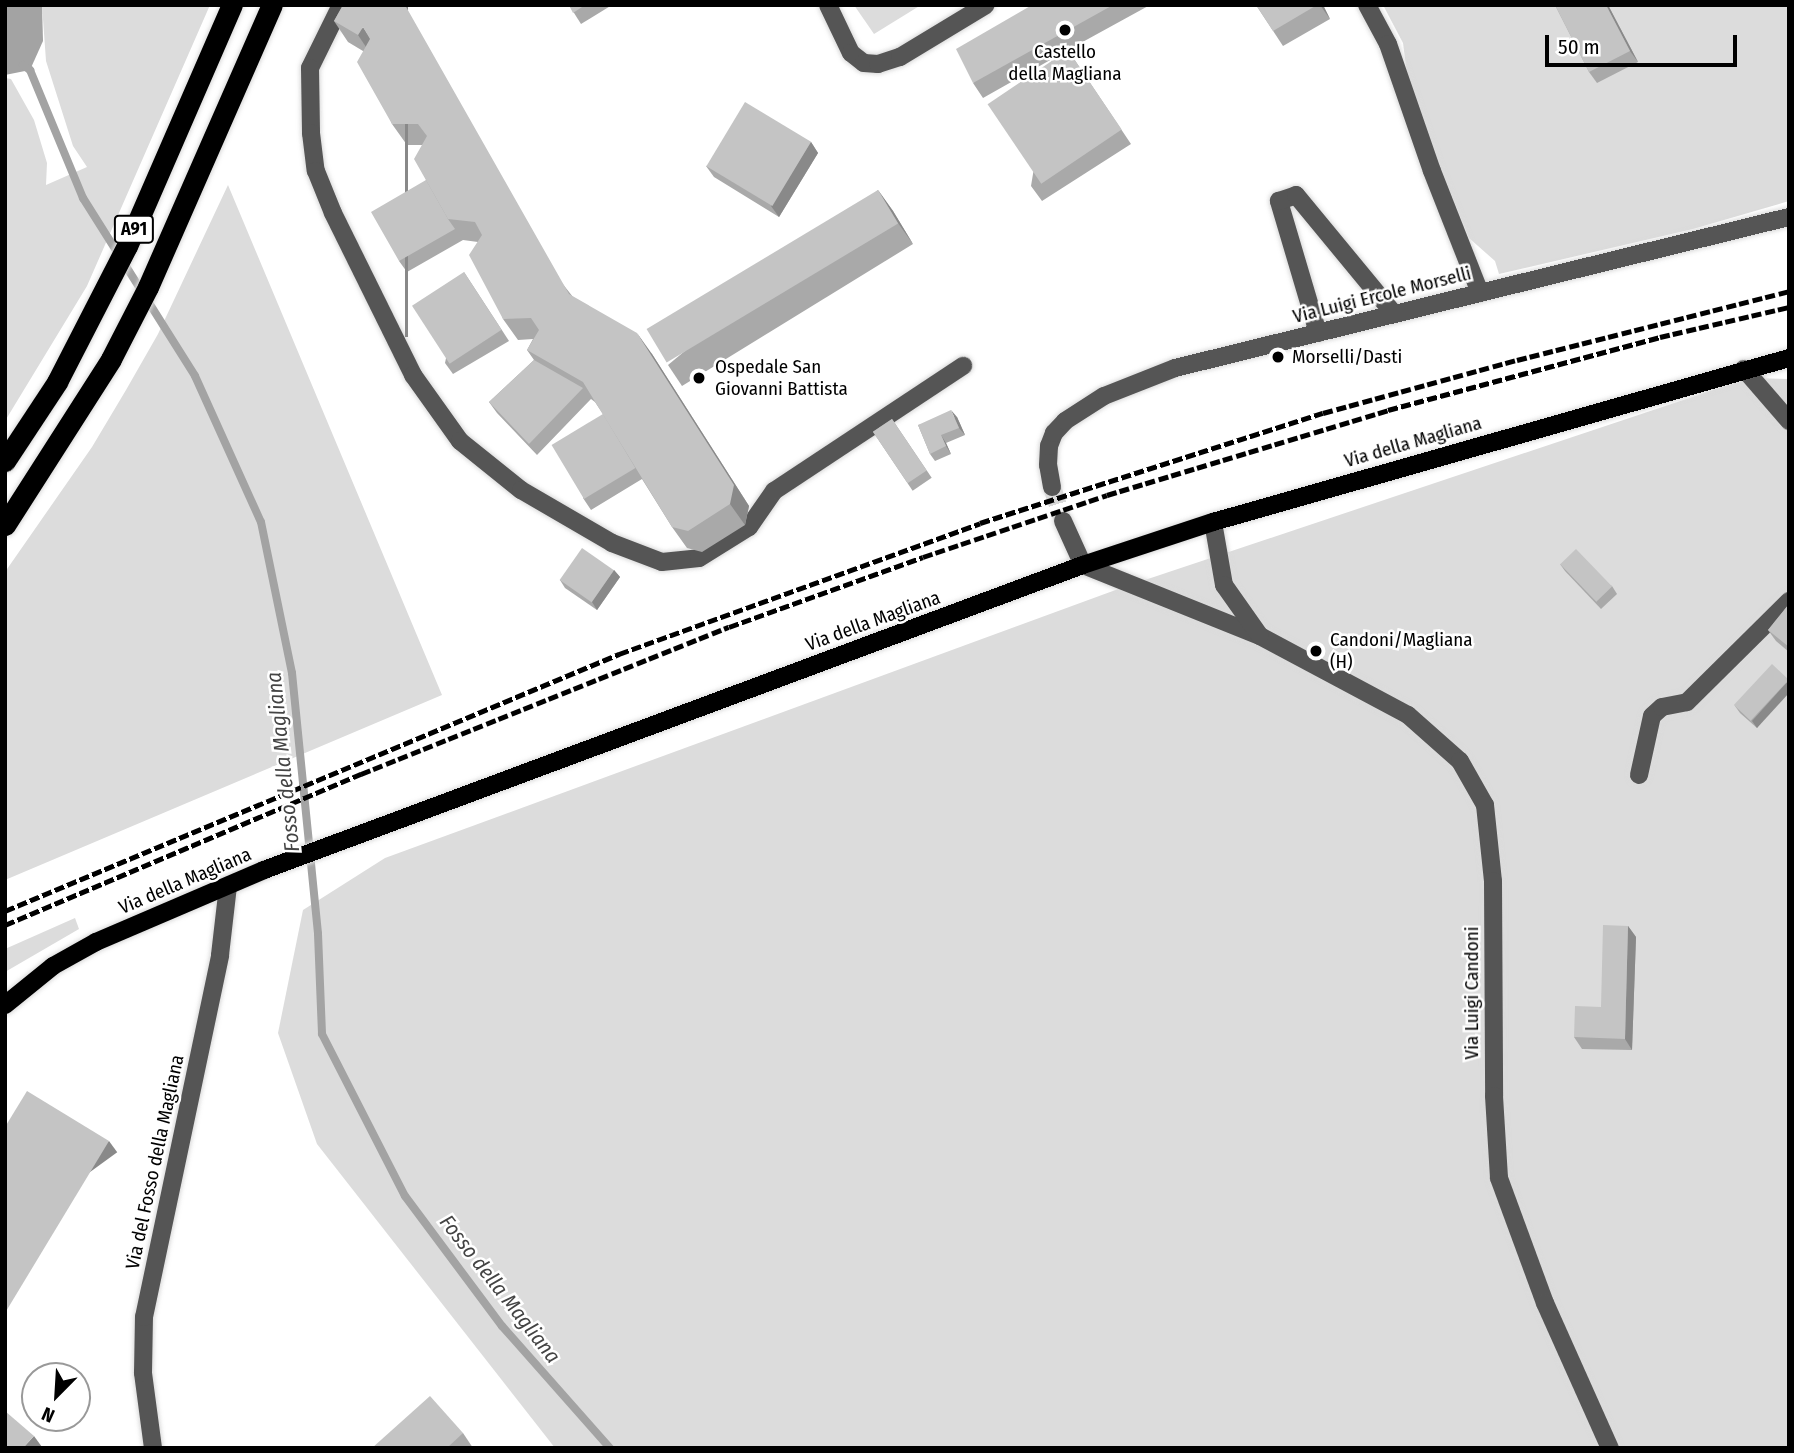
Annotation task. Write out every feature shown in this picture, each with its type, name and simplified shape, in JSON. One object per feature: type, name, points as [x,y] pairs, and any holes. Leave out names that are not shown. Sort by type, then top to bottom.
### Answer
[{"type":"highway","name":"A91","points":[[5,461],[57,382],[114,270],[232,5]]},
{"type":"highway","name":"A91","points":[[5,525],[111,359],[148,287],[272,5]]},
{"type":"main road","name":"Via della Magliana","points":[[5,1005],[53,966],[96,942],[264,870],[1083,565],[1213,522],[1789,358]]},
{"type":"street","points":[[341,5],[310,68],[311,133],[316,171],[333,213],[413,374],[460,442],[522,490],[612,543],[662,562],[699,558],[749,527],[774,491],[962,366]]},
{"type":"street","points":[[828,5],[851,53],[864,63],[878,64],[900,57],[986,5]]},
{"type":"street","points":[[1367,5],[1388,44],[1432,171],[1480,293]]},
{"type":"street","points":[[1318,333],[1279,201],[1296,195],[1394,314]]},
{"type":"street","name":"Via Luigi Ercole Morselli","points":[[1052,487],[1048,466],[1054,433],[1065,421],[1104,396],[1175,368],[1789,217]]},
{"type":"street","points":[[1744,369],[1789,421]]},
{"type":"street","points":[[1063,521],[1083,565]]},
{"type":"street","name":"Via Luigi Candoni","points":[[1213,522],[1224,585],[1260,636]]},
{"type":"street","name":"Via Luigi Candoni","points":[[1083,565],[1260,636],[1408,715],[1460,761],[1485,805],[1493,881],[1494,1096],[1499,1178],[1545,1303],[1609,1448]]},
{"type":"street","points":[[1639,775],[1653,716],[1662,707],[1687,702],[1789,601]]},
{"type":"street","name":"Via del Fosso della Magliana","points":[[153,1448],[143,1373],[144,1317],[217,968],[228,886]]},
{"type":"shaded area","points":[[5,5],[42,5],[43,41],[30,70],[5,75]]},
{"type":"shaded area","points":[[42,5],[210,5],[87,286],[5,421],[5,78],[11,79],[34,120],[47,163],[46,185],[87,167],[73,146],[46,61]]},
{"type":"shaded area","points":[[854,5],[921,5],[874,34]]},
{"type":"shaded area","points":[[1383,5],[1789,5],[1789,201],[1693,229],[1499,274],[1495,261],[1469,238],[1416,108],[1408,82],[1403,43]]},
{"type":"shaded area","points":[[228,185],[442,695],[5,880],[5,572],[92,447],[126,390],[158,334]]},
{"type":"shaded area","points":[[1749,378],[1789,379],[1789,1448],[555,1448],[317,1144],[278,1033],[303,910],[385,858],[1121,588]]},
{"type":"shaded area","points":[[75,918],[79,929],[5,972],[5,949]]},
{"type":"building","points":[[343,5],[405,5],[569,294],[637,333],[734,485],[730,504],[688,531],[672,527],[583,382],[527,350],[539,330],[531,318],[503,319],[469,255],[482,235],[475,222],[448,219],[414,159],[427,136],[418,124],[392,124],[357,62],[370,39],[363,27],[358,35],[334,21]]},
{"type":"building","points":[[569,5],[585,5],[573,13]]},
{"type":"building","points":[[1032,5],[1113,5],[973,83],[956,49]]},
{"type":"building","points":[[1256,5],[1317,5],[1273,31]]},
{"type":"building","points":[[1555,5],[1606,5],[1630,51],[1589,72]]},
{"type":"building","points":[[1068,50],[1122,130],[1041,184],[988,104]]},
{"type":"building","points":[[745,102],[811,142],[772,206],[706,166]]},
{"type":"building","points":[[426,180],[455,229],[399,261],[371,212]]},
{"type":"building","points":[[878,190],[898,223],[667,362],[647,329]]},
{"type":"building","points":[[464,272],[502,330],[450,364],[412,306]]},
{"type":"building","points":[[534,360],[583,388],[529,444],[489,402]]},
{"type":"building","points":[[951,410],[959,428],[941,435],[946,446],[930,454],[918,425]]},
{"type":"building","points":[[603,414],[635,468],[584,499],[552,445]]},
{"type":"building","points":[[892,419],[927,470],[908,483],[873,432]]},
{"type":"building","points":[[582,548],[614,570],[592,602],[560,580]]},
{"type":"building","points":[[1576,549],[1612,586],[1596,602],[1560,564]]},
{"type":"building","points":[[1789,604],[1789,647],[1768,630]]},
{"type":"building","points":[[1772,664],[1789,680],[1751,721],[1734,705]]},
{"type":"building","points":[[1603,925],[1628,926],[1625,1039],[1574,1037],[1575,1006],[1601,1007]]},
{"type":"building","points":[[27,1091],[109,1141],[5,1313],[5,1127]]},
{"type":"building","points":[[430,1396],[463,1433],[447,1448],[372,1448]]},
{"type":"building","points":[[5,1411],[21,1425],[21,1432],[29,1432],[34,1436],[23,1448],[5,1448]]},
{"type":"waterway","name":"Fosso della Magliana","points":[[23,65],[30,70],[83,198],[195,376],[261,522],[292,673],[318,934],[322,1034],[405,1196],[502,1326],[610,1448]]},
{"type":"tunnel","points":[[1052,487],[1063,521]]},
{"type":"railway","points":[[5,911],[619,654],[980,523],[1323,413],[1517,360],[1789,291]]},
{"type":"railway","points":[[5,925],[361,774],[729,627],[923,557],[1107,495],[1388,410],[1660,337],[1789,307]]},
{"type":"place","name":"Castello della Magliana","points":[[1065,30]]},
{"type":"place","name":"Morselli/Dasti","points":[[1278,357]]},
{"type":"place","name":"Ospedale San Giovanni Battista","points":[[699,378]]},
{"type":"place","name":"Candoni/Magliana (H)","points":[[1316,651]]}]
